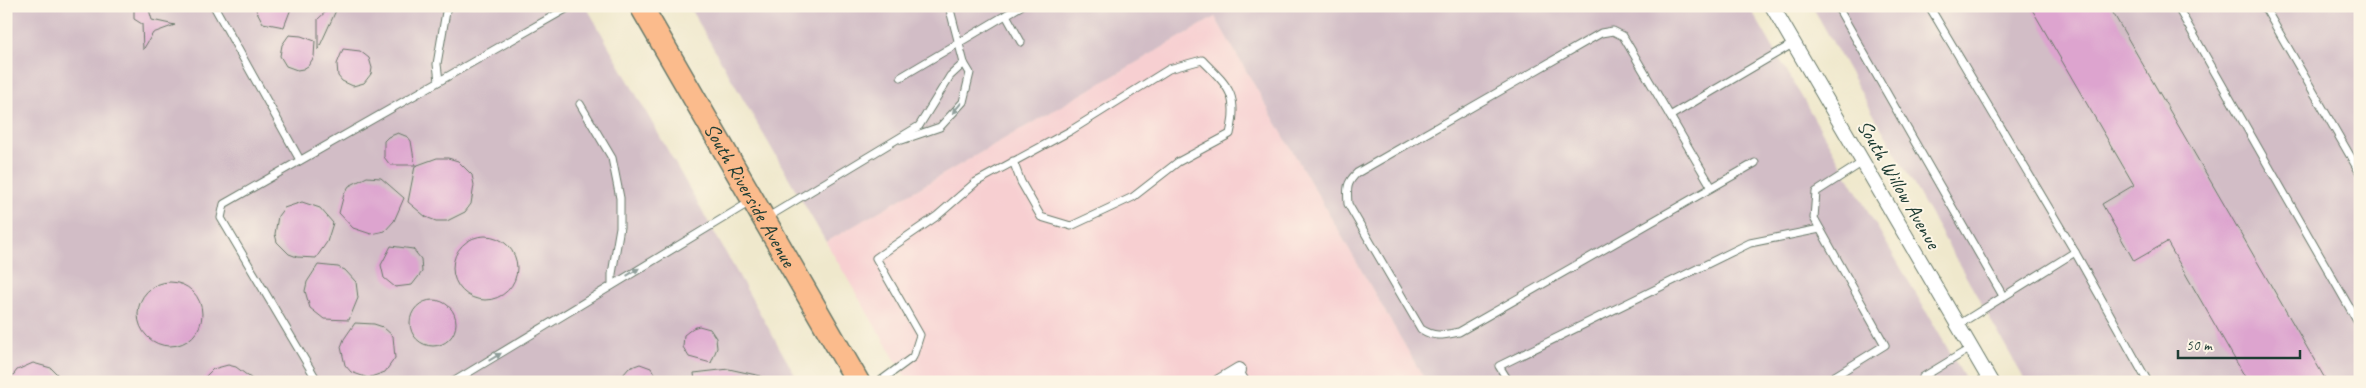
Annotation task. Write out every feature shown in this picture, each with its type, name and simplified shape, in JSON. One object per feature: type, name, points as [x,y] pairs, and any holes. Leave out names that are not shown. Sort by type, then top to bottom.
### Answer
[{"type":"main road","name":"South Riverside Avenue","points":[[641,6],[766,219],[858,382]]},
{"type":"street","name":"South Willow Avenue","points":[[1772,6],[1991,382]]},
{"type":"street","points":[[1219,382],[1242,376]]},
{"type":"lane","points":[[214,6],[300,160]]},
{"type":"lane","points":[[439,81],[438,64],[448,6]]},
{"type":"lane","points":[[318,382],[221,218],[224,204],[571,6]]},
{"type":"lane","points":[[892,144],[940,128],[963,102],[970,73],[964,64],[950,6]]},
{"type":"lane","points":[[901,77],[1021,6]]},
{"type":"lane","points":[[1837,6],[2003,296]]},
{"type":"lane","points":[[1929,6],[2075,252],[2148,382]]},
{"type":"lane","points":[[2176,6],[2360,326]]},
{"type":"lane","points":[[2264,6],[2360,173]]},
{"type":"lane","points":[[1006,15],[1021,42]]},
{"type":"lane","points":[[1712,186],[1623,36],[1613,31],[1601,33],[1357,174],[1348,181],[1348,204],[1421,329],[1431,336],[1442,336],[1459,332],[1755,163]]},
{"type":"lane","points":[[1670,116],[1794,43]]},
{"type":"lane","points":[[879,382],[913,357],[920,335],[876,258],[936,216],[976,182],[1013,161],[1070,131],[1170,69],[1202,60],[1228,87],[1235,112],[1230,134],[1178,162],[1133,197],[1071,226],[1041,217],[1020,182],[1013,161]]},
{"type":"lane","points":[[766,219],[919,126],[950,76],[964,64]]},
{"type":"lane","points":[[580,104],[612,158],[620,198],[620,227],[612,274],[612,285]]},
{"type":"lane","points":[[1825,382],[1885,345],[1814,218],[1816,192],[1863,162]]},
{"type":"lane","points":[[453,382],[754,199]]},
{"type":"lane","points":[[1509,382],[1500,366],[1750,243],[1820,229]]},
{"type":"lane","points":[[1958,324],[2075,252]]},
{"type":"lane","points":[[1926,382],[1923,377],[1971,348]]},
{"type":"shaded area","points":[[6,6],[586,6],[799,382],[6,382]]},
{"type":"shaded area","points":[[689,6],[1749,6],[1967,382],[1426,382],[1215,17],[826,242]]},
{"type":"shaded area","points":[[1812,6],[2360,6],[2360,382],[2026,382]]},
{"type":"shaded area","points":[[1215,17],[1426,382],[908,382],[826,242]]},
{"type":"building","points":[[134,6],[148,6],[152,20],[175,25],[153,33],[143,50],[142,24],[134,19]]},
{"type":"building","points":[[254,6],[292,6],[284,27],[263,23]]},
{"type":"building","points":[[332,6],[338,6],[318,50],[318,19]]},
{"type":"building","points":[[2030,6],[2109,6],[2327,382],[2248,382],[2167,242],[2134,261],[2102,204],[2134,185]]},
{"type":"building","points":[[289,35],[301,36],[315,41],[314,57],[308,66],[303,69],[297,70],[286,66],[280,56],[282,45]]},
{"type":"building","points":[[343,49],[360,51],[369,58],[372,68],[371,74],[364,83],[353,86],[342,81],[338,76],[337,64]]},
{"type":"building","points":[[398,133],[408,137],[411,141],[415,165],[390,165],[384,157],[384,141]]},
{"type":"building","points":[[437,158],[448,158],[458,161],[472,175],[474,185],[471,204],[465,212],[447,221],[436,221],[426,217],[408,202],[415,166]]},
{"type":"building","points":[[367,177],[381,178],[404,198],[394,221],[385,231],[371,234],[353,228],[339,213],[344,194],[349,186]]},
{"type":"building","points":[[302,202],[320,208],[333,223],[327,242],[316,258],[297,257],[289,254],[277,242],[275,234],[278,216],[284,208]]},
{"type":"building","points":[[479,236],[491,236],[508,245],[515,256],[517,268],[515,280],[508,291],[491,300],[479,300],[467,295],[458,286],[453,274],[453,262],[458,250],[467,241]]},
{"type":"building","points":[[391,246],[413,249],[421,259],[422,272],[412,285],[395,287],[384,278],[381,265]]},
{"type":"building","points":[[318,265],[338,267],[345,270],[356,282],[358,298],[349,320],[324,319],[310,308],[305,291],[307,282]]},
{"type":"building","points":[[170,282],[188,288],[196,296],[202,314],[196,332],[188,340],[170,346],[152,340],[144,332],[138,314],[144,296],[152,288]]},
{"type":"building","points":[[433,300],[446,304],[452,310],[456,323],[452,336],[446,342],[433,346],[420,342],[414,336],[410,323],[414,310],[420,304]]},
{"type":"building","points":[[355,323],[374,324],[383,327],[393,336],[395,358],[385,372],[368,378],[351,372],[345,365],[341,347]]},
{"type":"building","points":[[699,326],[710,329],[716,338],[717,348],[711,363],[689,357],[683,347],[684,335]]},
{"type":"building","points":[[33,363],[51,368],[65,382],[8,382],[17,370]]},
{"type":"building","points":[[640,364],[651,368],[659,382],[617,382],[629,368]]},
{"type":"building","points":[[228,365],[236,367],[256,382],[200,382],[213,369]]},
{"type":"building","points":[[729,369],[761,376],[761,382],[695,382],[694,373]]}]
